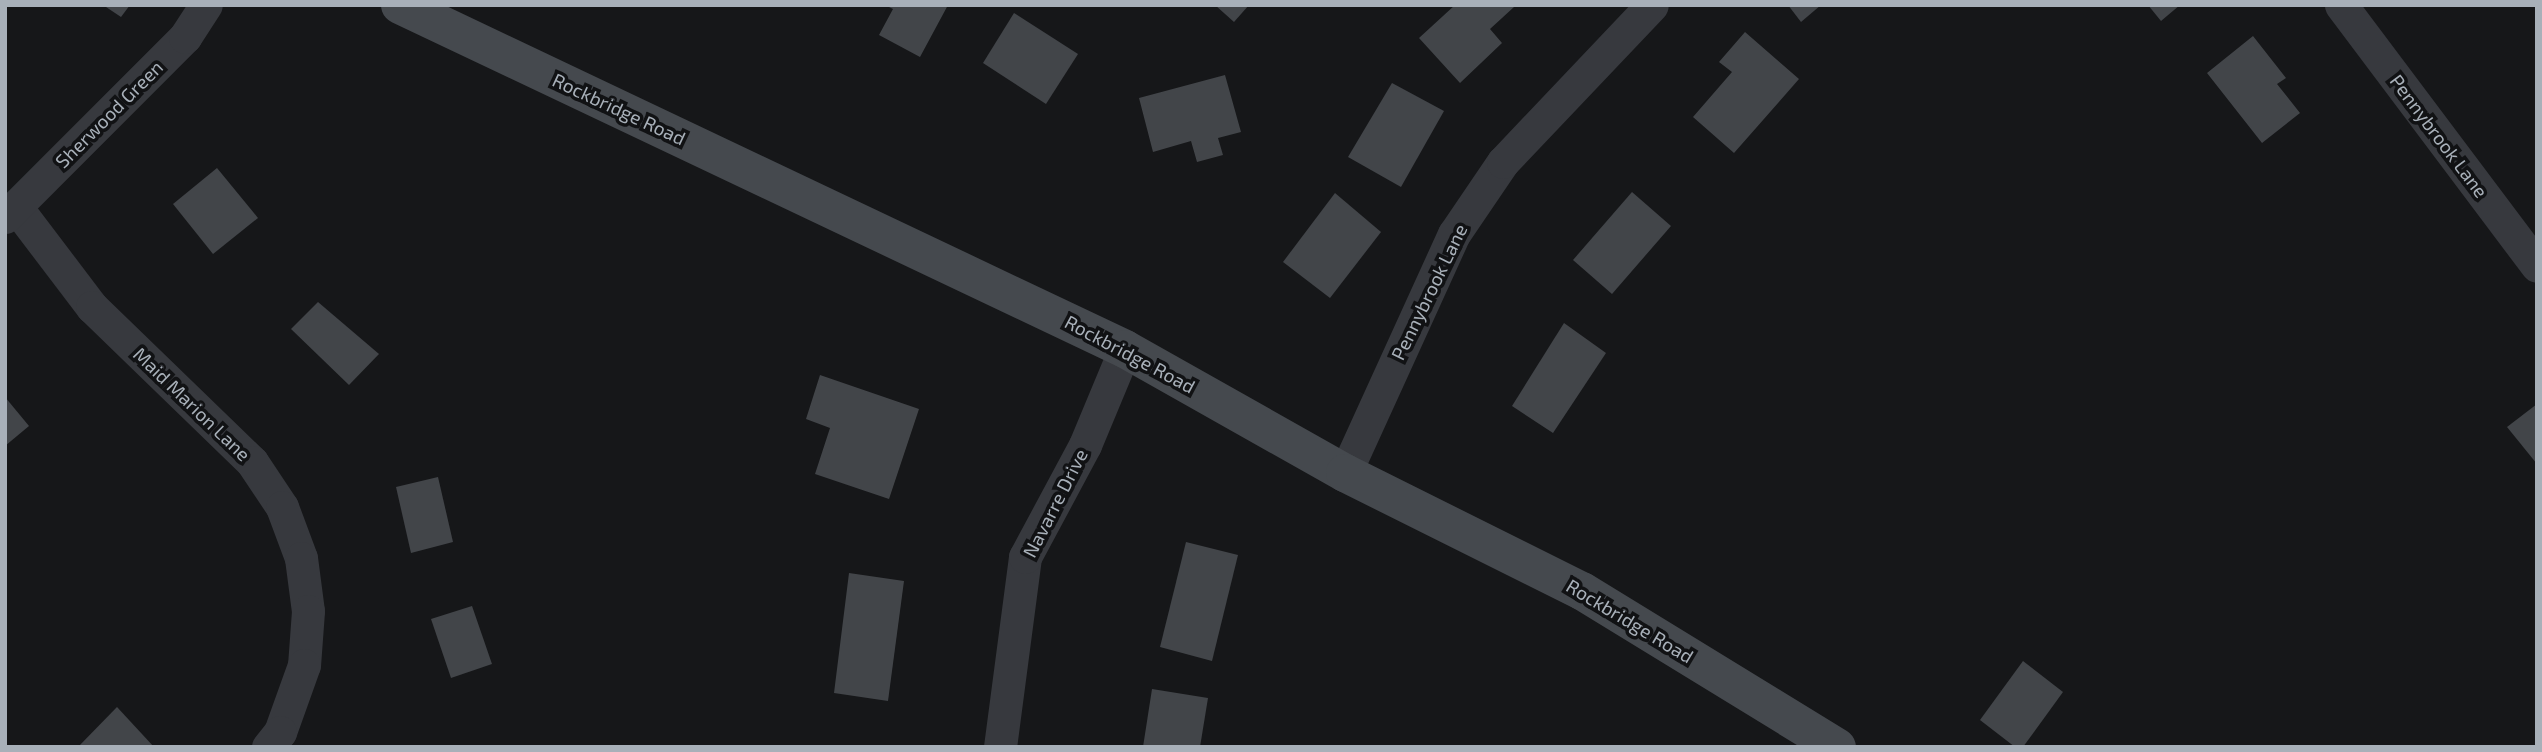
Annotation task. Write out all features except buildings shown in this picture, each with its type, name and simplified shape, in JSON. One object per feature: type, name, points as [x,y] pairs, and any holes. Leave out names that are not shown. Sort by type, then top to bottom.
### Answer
[{"type":"main road","name":"Rockbridge Road","points":[[400,5],[1125,349],[1345,473],[1582,591],[1837,747]]},
{"type":"street","name":"Sherwood Green","points":[[11,212],[185,37],[206,5]]},
{"type":"street","name":"Pennybrook Lane","points":[[1345,473],[1454,234],[1503,162],[1652,5]]},
{"type":"street","name":"Pennybrook Lane","points":[[2342,5],[2537,267]]},
{"type":"street","name":"Maid Marion Lane","points":[[11,212],[92,307],[252,462],[282,507],[301,558],[308,611],[304,665],[280,732],[268,747]]},
{"type":"street","name":"Navarre Drive","points":[[1000,747],[1026,557],[1085,445],[1125,349]]}]
